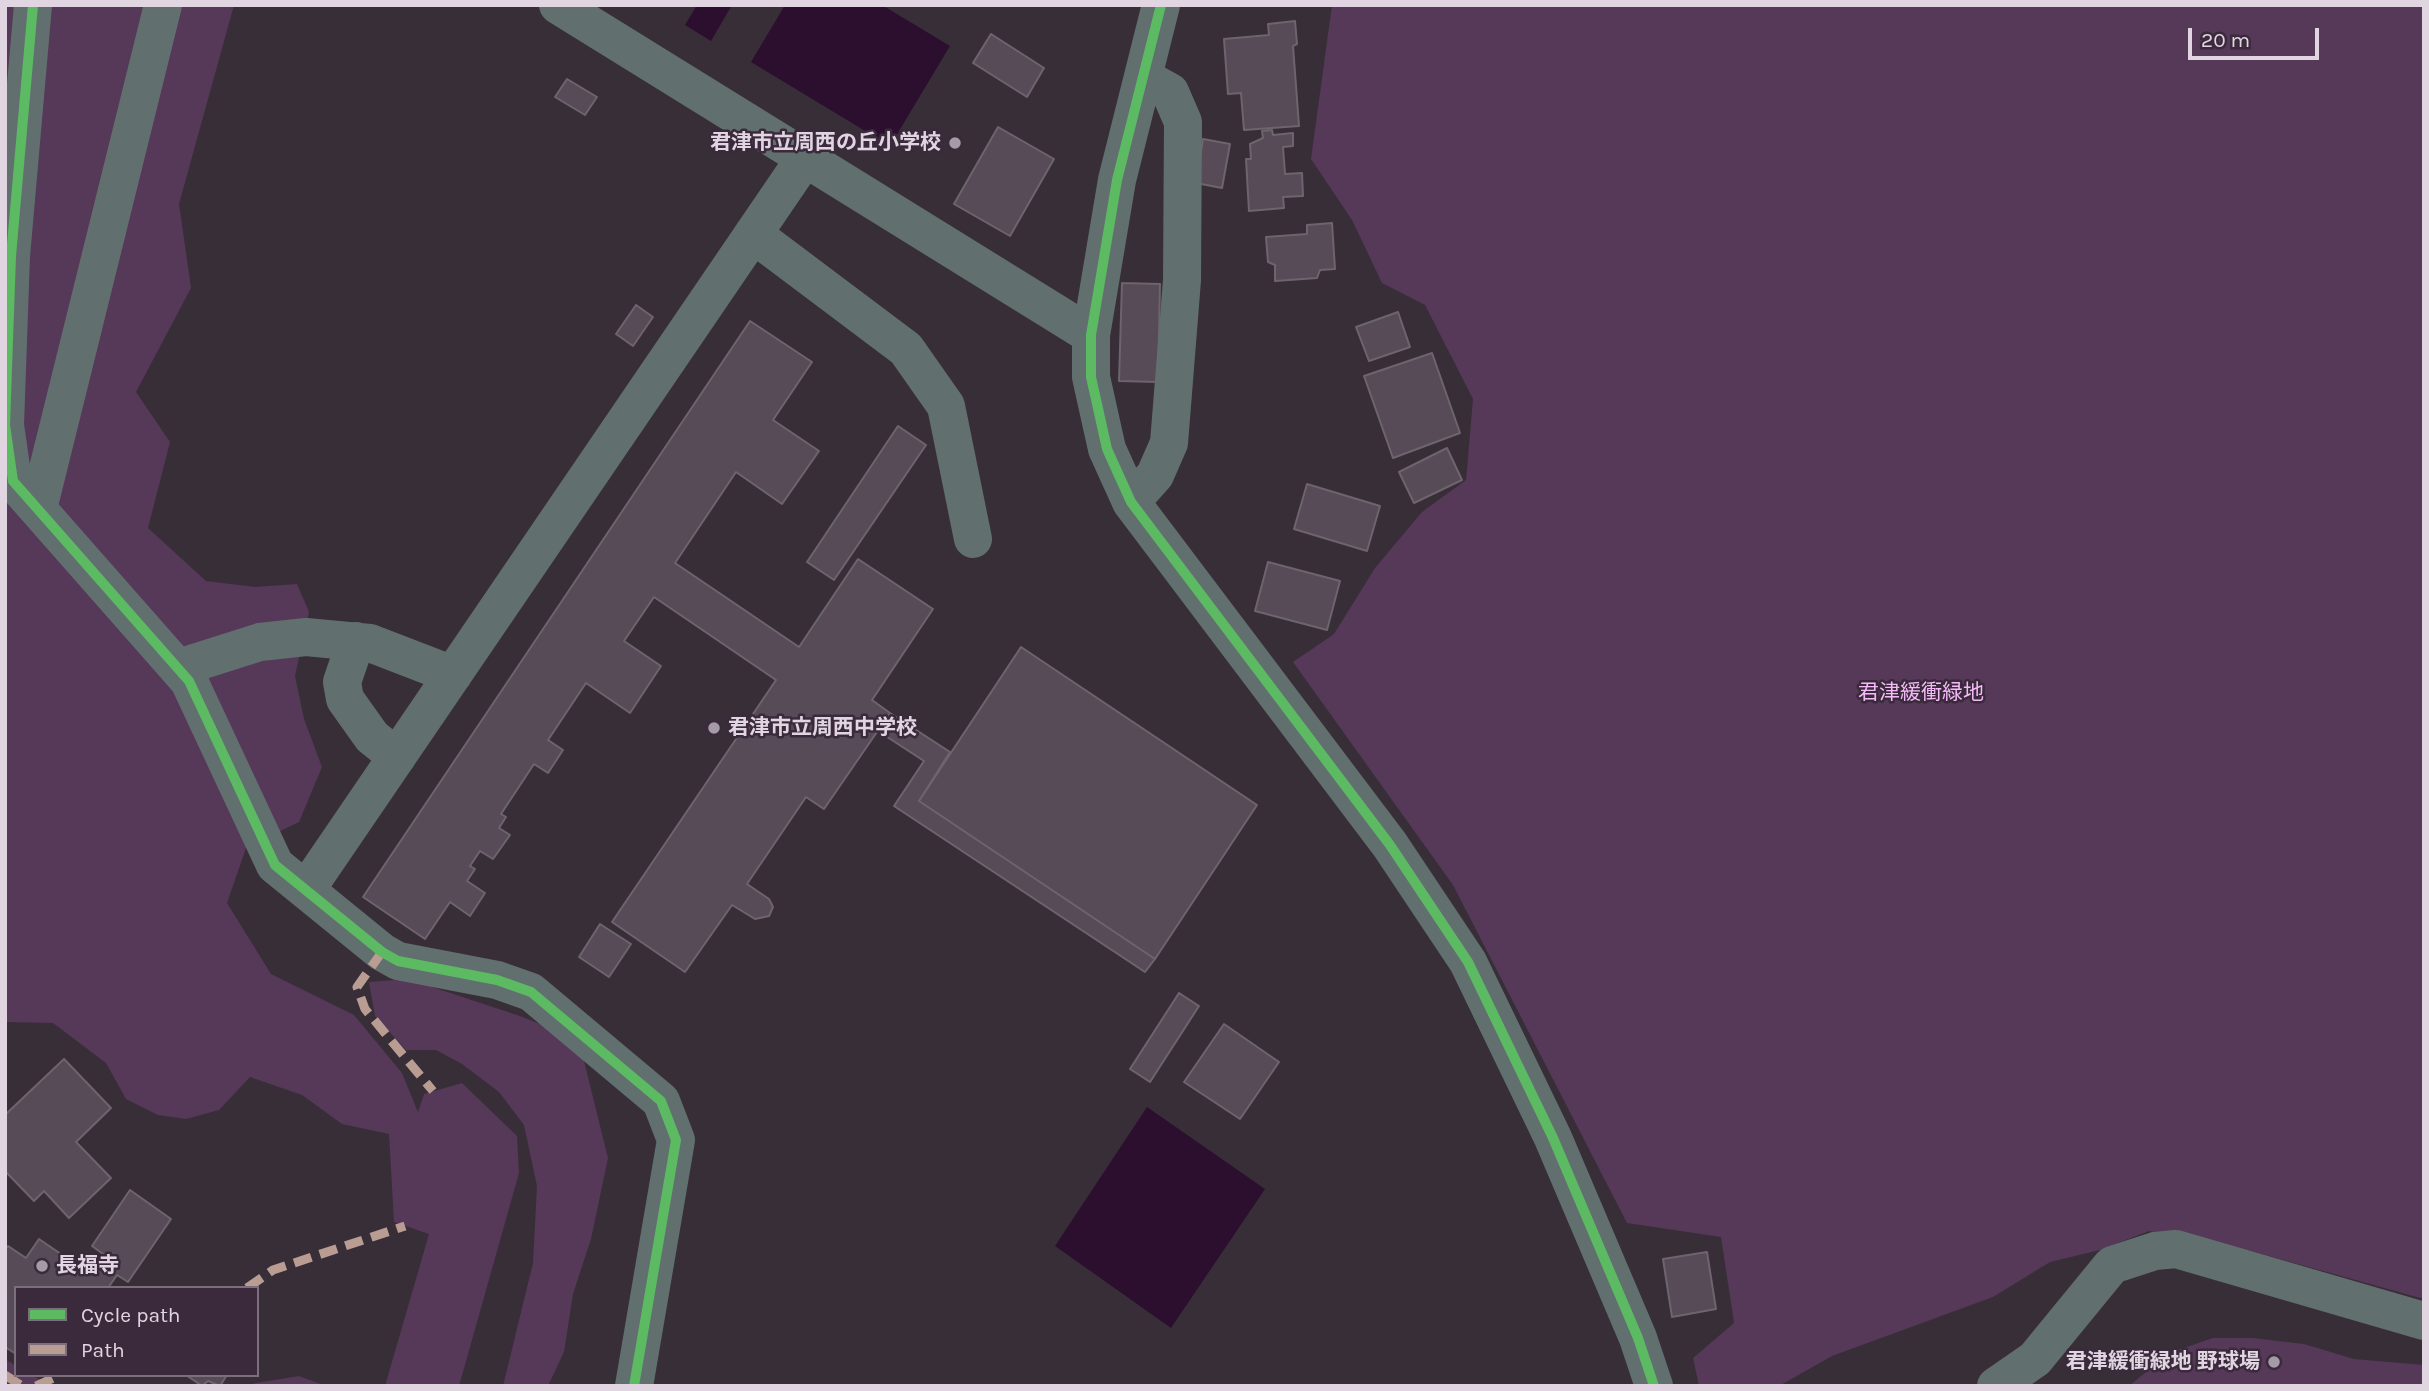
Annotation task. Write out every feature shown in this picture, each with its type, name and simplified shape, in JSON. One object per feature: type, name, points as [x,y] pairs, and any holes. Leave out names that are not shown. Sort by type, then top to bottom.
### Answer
[{"type":"street","points":[[33,5],[11,256],[5,425],[13,481],[189,681],[275,865],[382,953],[398,961],[497,980],[531,992],[661,1101],[676,1140],[634,1386]]},
{"type":"street","points":[[38,509],[163,5]]},
{"type":"street","points":[[558,5],[1091,335]]},
{"type":"street","points":[[1161,5],[1117,180],[1091,335],[1091,377],[1107,449],[1131,502],[1391,845],[1468,962],[1553,1138],[1638,1338],[1654,1386]]},
{"type":"street","points":[[1131,502],[1155,475],[1169,443],[1177,368],[1184,193],[1183,122],[1170,92],[1143,77]]},
{"type":"street","points":[[306,890],[805,159]]},
{"type":"street","points":[[753,234],[906,349],[946,406],[973,539]]},
{"type":"street","points":[[178,668],[260,642],[306,637],[370,643],[453,675]]},
{"type":"street","points":[[356,641],[342,682],[345,699],[372,737],[397,757]]},
{"type":"street","points":[[1996,1386],[2035,1359],[2112,1265],[2155,1251],[2176,1249],[2424,1321]]},
{"type":"green space","points":[[5,5],[234,5],[179,204],[191,288],[136,392],[170,442],[148,528],[206,581],[255,587],[297,584],[309,612],[295,676],[304,719],[322,767],[299,822],[246,848],[227,903],[271,974],[354,1015],[402,1073],[418,1112],[424,1094],[462,1083],[517,1136],[519,1173],[459,1386],[385,1386],[429,1234],[394,1222],[389,1134],[342,1124],[302,1095],[250,1077],[219,1110],[186,1119],[158,1115],[126,1099],[106,1063],[53,1023],[5,1022]]},
{"type":"green space","name":"君津緩衝緑地","points":[[1332,5],[2424,5],[2424,1299],[2251,1251],[2149,1231],[2100,1250],[2050,1262],[1993,1297],[1832,1356],[1779,1386],[1699,1386],[1693,1358],[1734,1323],[1721,1237],[1627,1223],[1453,885],[1293,662],[1334,634],[1375,568],[1422,512],[1466,480],[1473,399],[1425,305],[1382,283],[1352,220],[1311,159]]},
{"type":"green space","points":[[408,979],[520,1016],[562,1033],[583,1057],[608,1158],[591,1239],[573,1294],[564,1352],[548,1386],[503,1386],[533,1263],[537,1186],[524,1125],[499,1092],[462,1064],[436,1050],[406,1050],[375,1016],[369,982]]},
{"type":"green space","name":"君津緩衝緑地 野球場","points":[[2213,1338],[2253,1338],[2304,1344],[2354,1359],[2424,1365],[2424,1386],[2129,1386],[2169,1353]]},
{"type":"green space","points":[[5,1359],[14,1365],[14,1377],[35,1377],[53,1386],[5,1386]]},
{"type":"green space","points":[[299,1376],[326,1386],[246,1386],[256,1383]]},
{"type":"shaded area","points":[[697,5],[732,5],[711,41],[685,25]]},
{"type":"shaded area","points":[[785,5],[882,5],[950,46],[890,146],[751,62]]},
{"type":"shaded area","points":[[1147,1107],[1265,1189],[1171,1328],[1055,1246]]},
{"type":"building","points":[[1295,21],[1297,44],[1293,46],[1299,126],[1244,130],[1241,93],[1228,94],[1224,39],[1269,35],[1268,24]]},
{"type":"building","points":[[991,34],[1044,68],[1027,97],[973,63]]},
{"type":"building","points":[[567,79],[597,97],[585,115],[555,97]]},
{"type":"building","points":[[998,127],[1054,159],[1010,236],[954,204]]},
{"type":"building","points":[[1272,130],[1273,135],[1293,133],[1293,146],[1283,147],[1285,174],[1302,173],[1303,196],[1283,197],[1284,208],[1249,211],[1246,159],[1251,159],[1250,144],[1263,138],[1262,131]]},
{"type":"building","points":[[1203,139],[1230,144],[1222,188],[1196,183]]},
{"type":"building","points":[[1332,223],[1335,269],[1320,270],[1317,278],[1275,281],[1275,265],[1268,262],[1266,237],[1307,234],[1307,225]]},
{"type":"building","points":[[1122,283],[1160,284],[1158,382],[1119,381]]},
{"type":"building","points":[[636,305],[653,317],[633,346],[616,334]]},
{"type":"building","points":[[1398,312],[1410,347],[1369,361],[1356,327]]},
{"type":"building","points":[[750,321],[812,362],[773,420],[819,451],[782,504],[736,472],[675,563],[799,647],[858,559],[933,609],[872,700],[890,713],[824,809],[806,797],[747,884],[769,899],[773,907],[769,916],[755,919],[732,905],[685,972],[612,922],[776,680],[654,597],[624,641],[661,666],[630,713],[586,683],[548,740],[563,750],[548,773],[534,764],[501,814],[506,817],[499,828],[510,835],[493,859],[480,851],[470,866],[475,869],[467,881],[485,893],[470,916],[450,902],[425,939],[363,897]]},
{"type":"building","points":[[1432,353],[1460,433],[1393,458],[1364,376]]},
{"type":"building","points":[[898,426],[926,445],[834,580],[807,562]]},
{"type":"building","points":[[1447,448],[1462,480],[1414,503],[1399,472]]},
{"type":"building","points":[[1307,484],[1380,506],[1367,551],[1294,529]]},
{"type":"building","points":[[1268,562],[1340,581],[1327,630],[1255,611]]},
{"type":"building","points":[[1021,647],[1257,805],[1155,959],[919,801]]},
{"type":"building","points":[[890,713],[950,752],[919,801],[1155,959],[1145,972],[894,806],[924,761],[878,731]]},
{"type":"building","points":[[600,924],[631,944],[609,977],[579,957]]},
{"type":"building","points":[[1179,993],[1199,1006],[1150,1082],[1130,1069]]},
{"type":"building","points":[[1224,1024],[1279,1062],[1240,1119],[1184,1082]]},
{"type":"building","points":[[64,1059],[111,1108],[76,1142],[111,1178],[69,1218],[44,1191],[34,1201],[5,1171],[5,1115]]},
{"type":"building","name":"長福寺","points":[[130,1190],[171,1219],[128,1282],[117,1275],[109,1286],[14,1286],[14,1353],[5,1347],[5,1250],[8,1246],[26,1258],[39,1239],[90,1274],[103,1254],[92,1246]]},
{"type":"building","points":[[1707,1252],[1716,1309],[1672,1317],[1663,1259]]},
{"type":"building","points":[[189,1377],[226,1377],[220,1386],[208,1381],[202,1386]]},
{"type":"marked path","points":[[382,952],[357,987],[365,1009],[433,1091]]},
{"type":"marked path","points":[[250,1286],[273,1270],[405,1226]]},
{"type":"marked path","points":[[5,1375],[22,1386]]},
{"type":"marked path","points":[[36,1386],[56,1377]]},
{"type":"cycle path","points":[[33,5],[11,256],[5,425],[13,481],[189,681],[275,865],[382,952],[398,961],[497,980],[531,992],[661,1101],[676,1140],[634,1386]]},
{"type":"cycle path","points":[[1161,5],[1117,180],[1091,335],[1091,377],[1107,449],[1131,502],[1390,845],[1468,962],[1553,1138],[1638,1338],[1654,1386]]},
{"type":"place","name":"君津市立周西の丘小学校","points":[[955,143]]},
{"type":"place","name":"君津市立周西中学校","points":[[714,728]]},
{"type":"place","name":"長福寺","points":[[42,1266]]},
{"type":"place","name":"君津緩衝緑地 野球場","points":[[2274,1362]]}]
